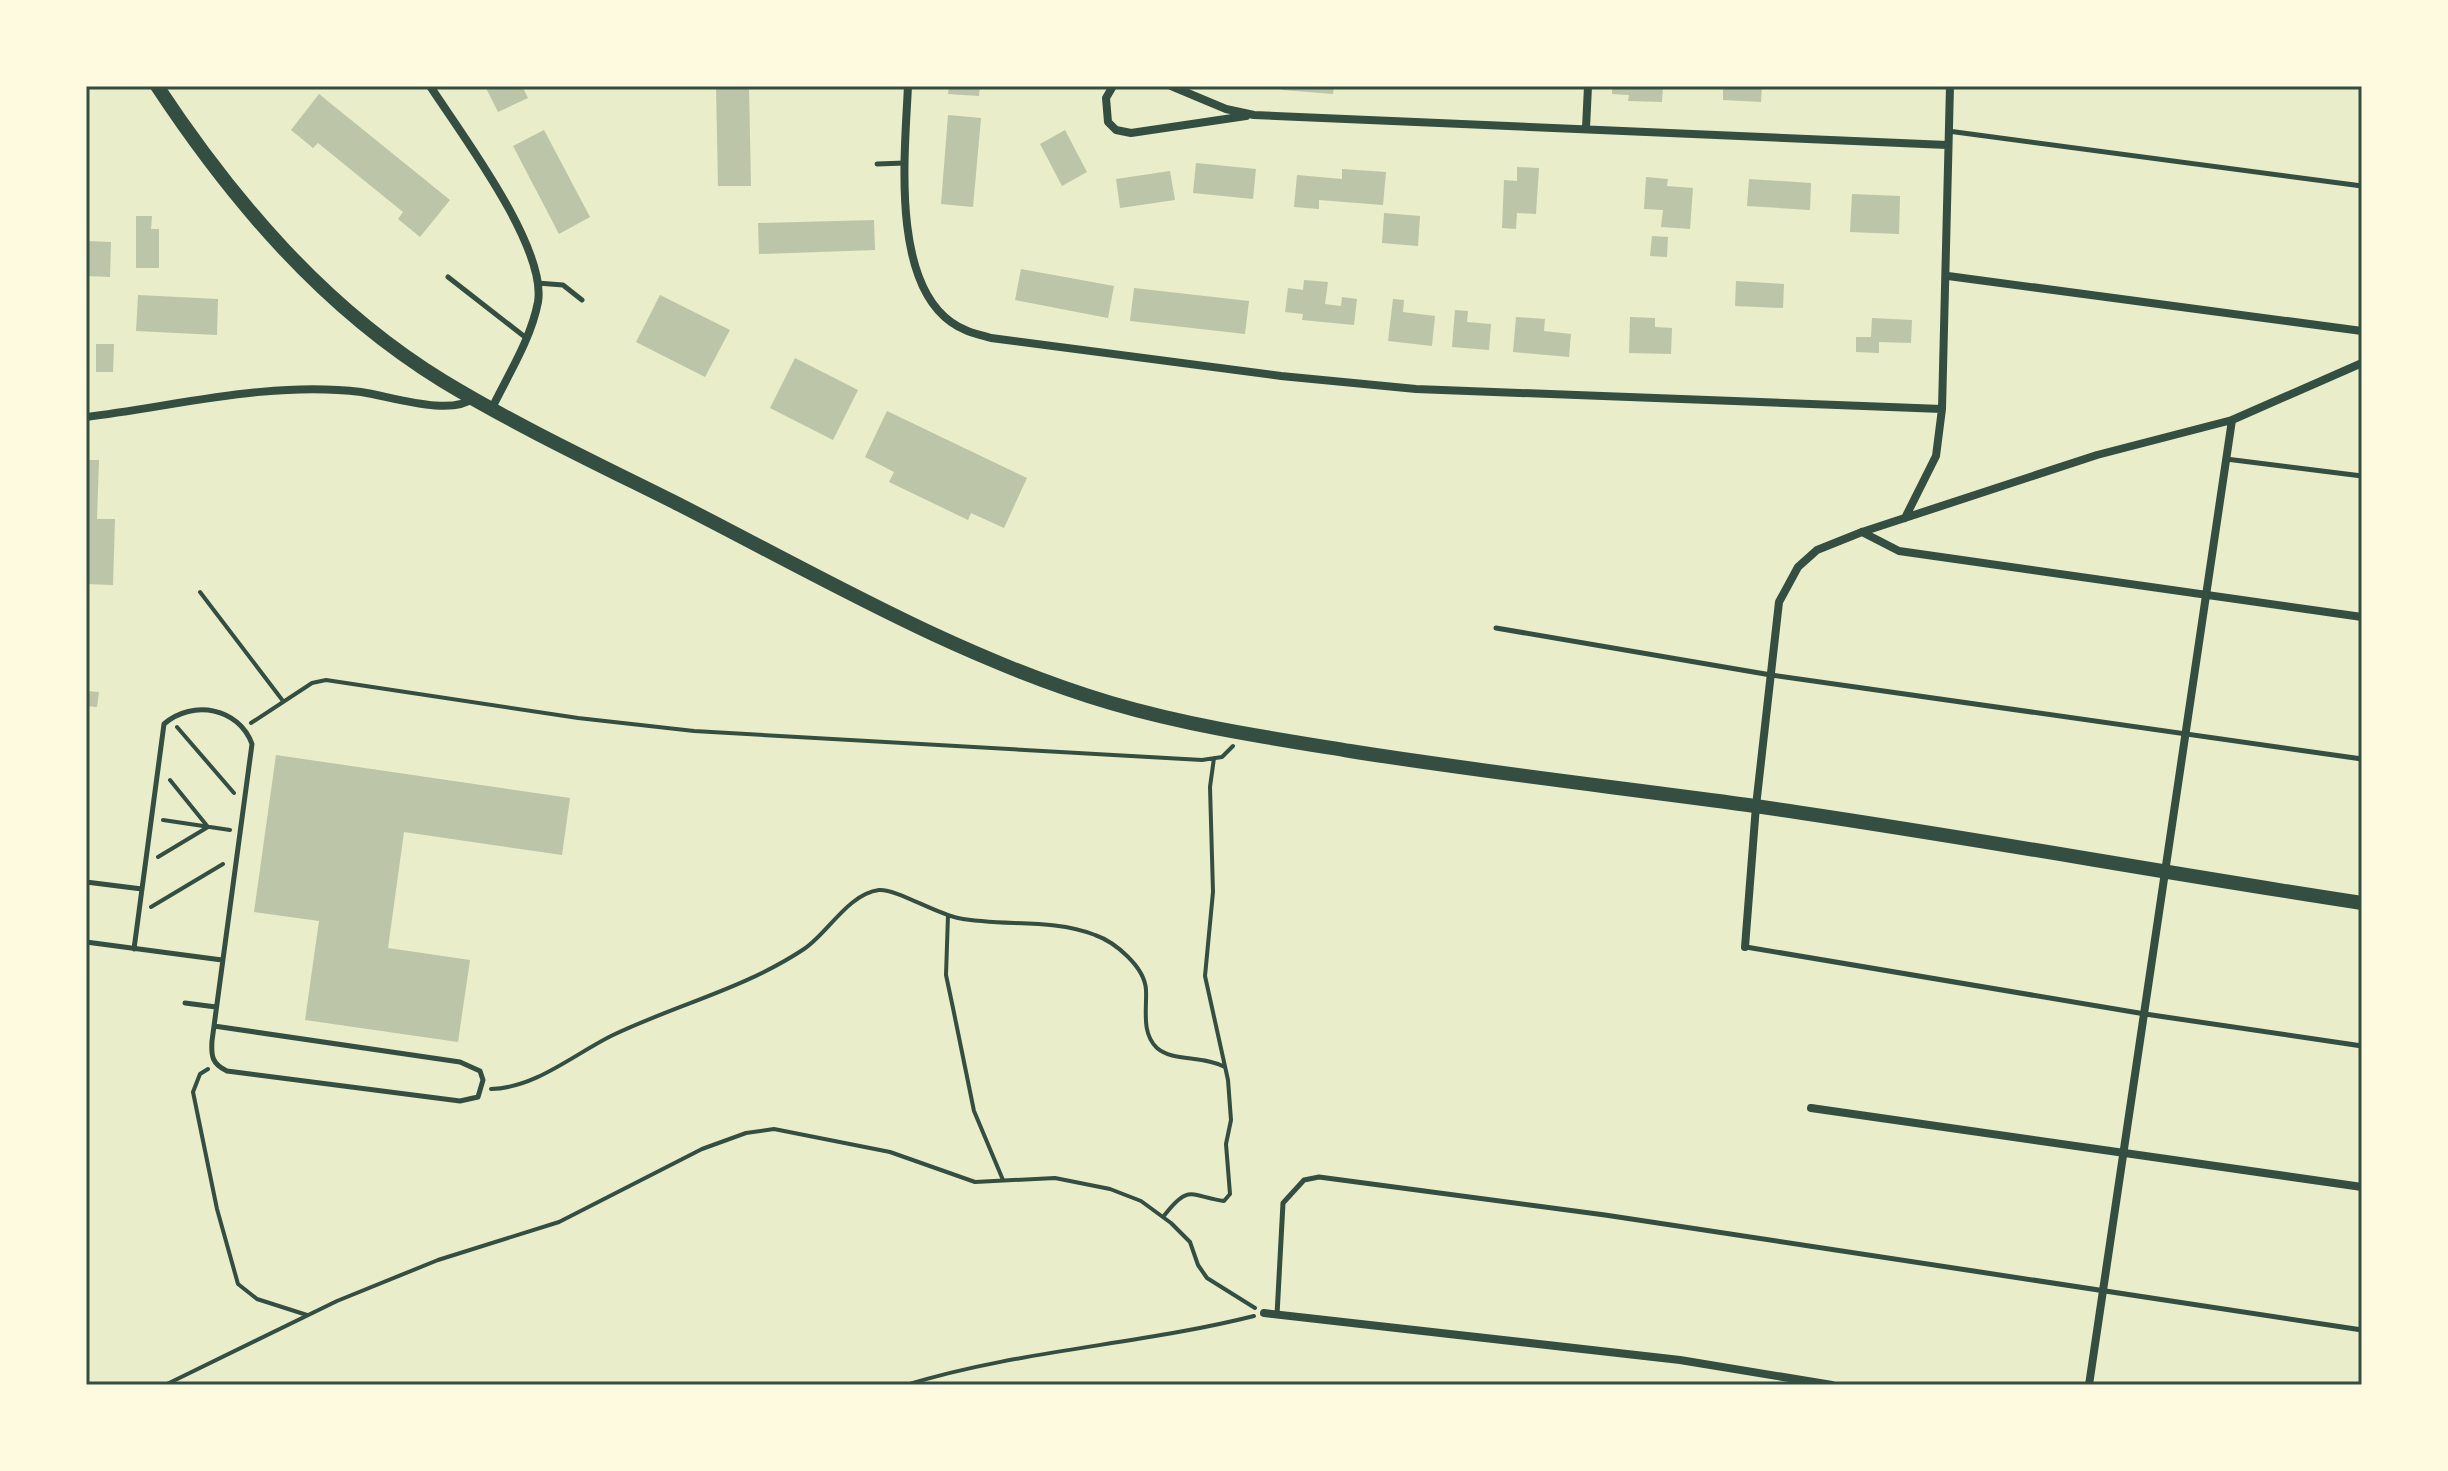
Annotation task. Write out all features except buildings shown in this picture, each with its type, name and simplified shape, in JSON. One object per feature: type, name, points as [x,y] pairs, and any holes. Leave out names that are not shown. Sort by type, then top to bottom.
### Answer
[{"type":"main road","points":[[157,86],[227,186],[282,250],[397,349],[473,398],[877,607],[973,651],[1113,704],[1240,734],[1434,764],[1756,806],[2362,903]]},
{"type":"street","points":[[430,86],[478,157],[520,232],[535,268],[538,298],[525,337],[492,408]]},
{"type":"street","points":[[908,86],[907,205],[915,271],[926,293],[951,322],[991,338],[1281,376],[1515,395],[1942,409]]},
{"type":"street","points":[[1113,86],[1106,98],[1108,122],[1116,130],[1131,133],[1254,115]]},
{"type":"street","points":[[1171,86],[1226,109],[1254,115],[1947,145]]},
{"type":"street","points":[[1586,128],[1588,86]]},
{"type":"street","points":[[1904,518],[1936,456],[1942,409],[1948,276],[1950,86]]},
{"type":"street","points":[[1948,276],[2362,331]]},
{"type":"street","points":[[1745,947],[1756,806],[1779,602],[1786,583],[1817,550],[1862,532],[2097,455],[2232,420],[2362,363]]},
{"type":"street","points":[[86,417],[255,393],[358,392],[456,407],[473,398]]},
{"type":"street","points":[[2089,1385],[2232,420]]},
{"type":"street","points":[[1862,532],[1899,551],[2362,617]]},
{"type":"street","points":[[1811,1108],[2362,1187]]},
{"type":"street","points":[[1264,1313],[1680,1360],[1832,1385]]},
{"type":"lane","points":[[1948,131],[2362,186]]},
{"type":"lane","points":[[877,164],[906,163]]},
{"type":"lane","points":[[448,277],[525,337]]},
{"type":"lane","points":[[537,283],[563,285],[582,300]]},
{"type":"lane","points":[[2226,459],[2362,476]]},
{"type":"lane","points":[[1496,628],[1771,675],[2362,759]]},
{"type":"lane","points":[[134,949],[164,724],[191,710],[227,714],[244,727],[252,744],[216,1007],[214,1026],[211,1055],[216,1066],[227,1071],[460,1101],[478,1097],[482,1090],[480,1071],[460,1062],[214,1026]]},
{"type":"lane","points":[[86,882],[142,889]]},
{"type":"lane","points":[[86,942],[222,960]]},
{"type":"lane","points":[[1745,947],[2145,1014],[2362,1046]]},
{"type":"lane","points":[[185,1003],[216,1007]]},
{"type":"lane","points":[[1277,1315],[1283,1203],[1304,1180],[1319,1177],[1590,1213],[2362,1330]]},
{"type":"path","points":[[200,592],[283,701]]},
{"type":"path","points":[[244,727],[312,683],[326,680],[578,718],[694,731],[1214,758],[1222,757],[1232,748],[1240,734]]},
{"type":"path","points":[[170,719],[244,804]]},
{"type":"path","points":[[1163,1217],[1175,1202],[1191,1194],[1204,1194],[1224,1201],[1230,1194],[1226,1144],[1231,1120],[1225,1067],[1205,976],[1213,892],[1210,787],[1214,758]]},
{"type":"path","points":[[159,765],[208,827]]},
{"type":"path","points":[[152,819],[240,831]]},
{"type":"path","points":[[145,865],[208,827]]},
{"type":"path","points":[[139,914],[236,856]]},
{"type":"path","points":[[482,1090],[522,1084],[617,1034],[714,997],[776,968],[813,942],[847,908],[877,890],[895,892],[923,908],[948,915],[1046,922],[1098,935],[1131,959],[1147,986],[1147,1032],[1154,1046],[1168,1056],[1207,1058],[1225,1067]]},
{"type":"path","points":[[948,915],[946,975],[974,1111],[1003,1180]]},
{"type":"path","points":[[216,1066],[200,1074],[193,1092],[217,1209],[238,1284],[257,1299],[309,1315]]},
{"type":"path","points":[[165,1385],[309,1315],[438,1260],[559,1222],[702,1149],[746,1133],[791,1131],[890,1152],[957,1179],[975,1182],[1055,1178],[1082,1182],[1141,1201],[1190,1242],[1198,1265],[1207,1278],[1264,1313]]},
{"type":"path","points":[[906,1385],[953,1370],[1194,1331],[1264,1313]]}]
